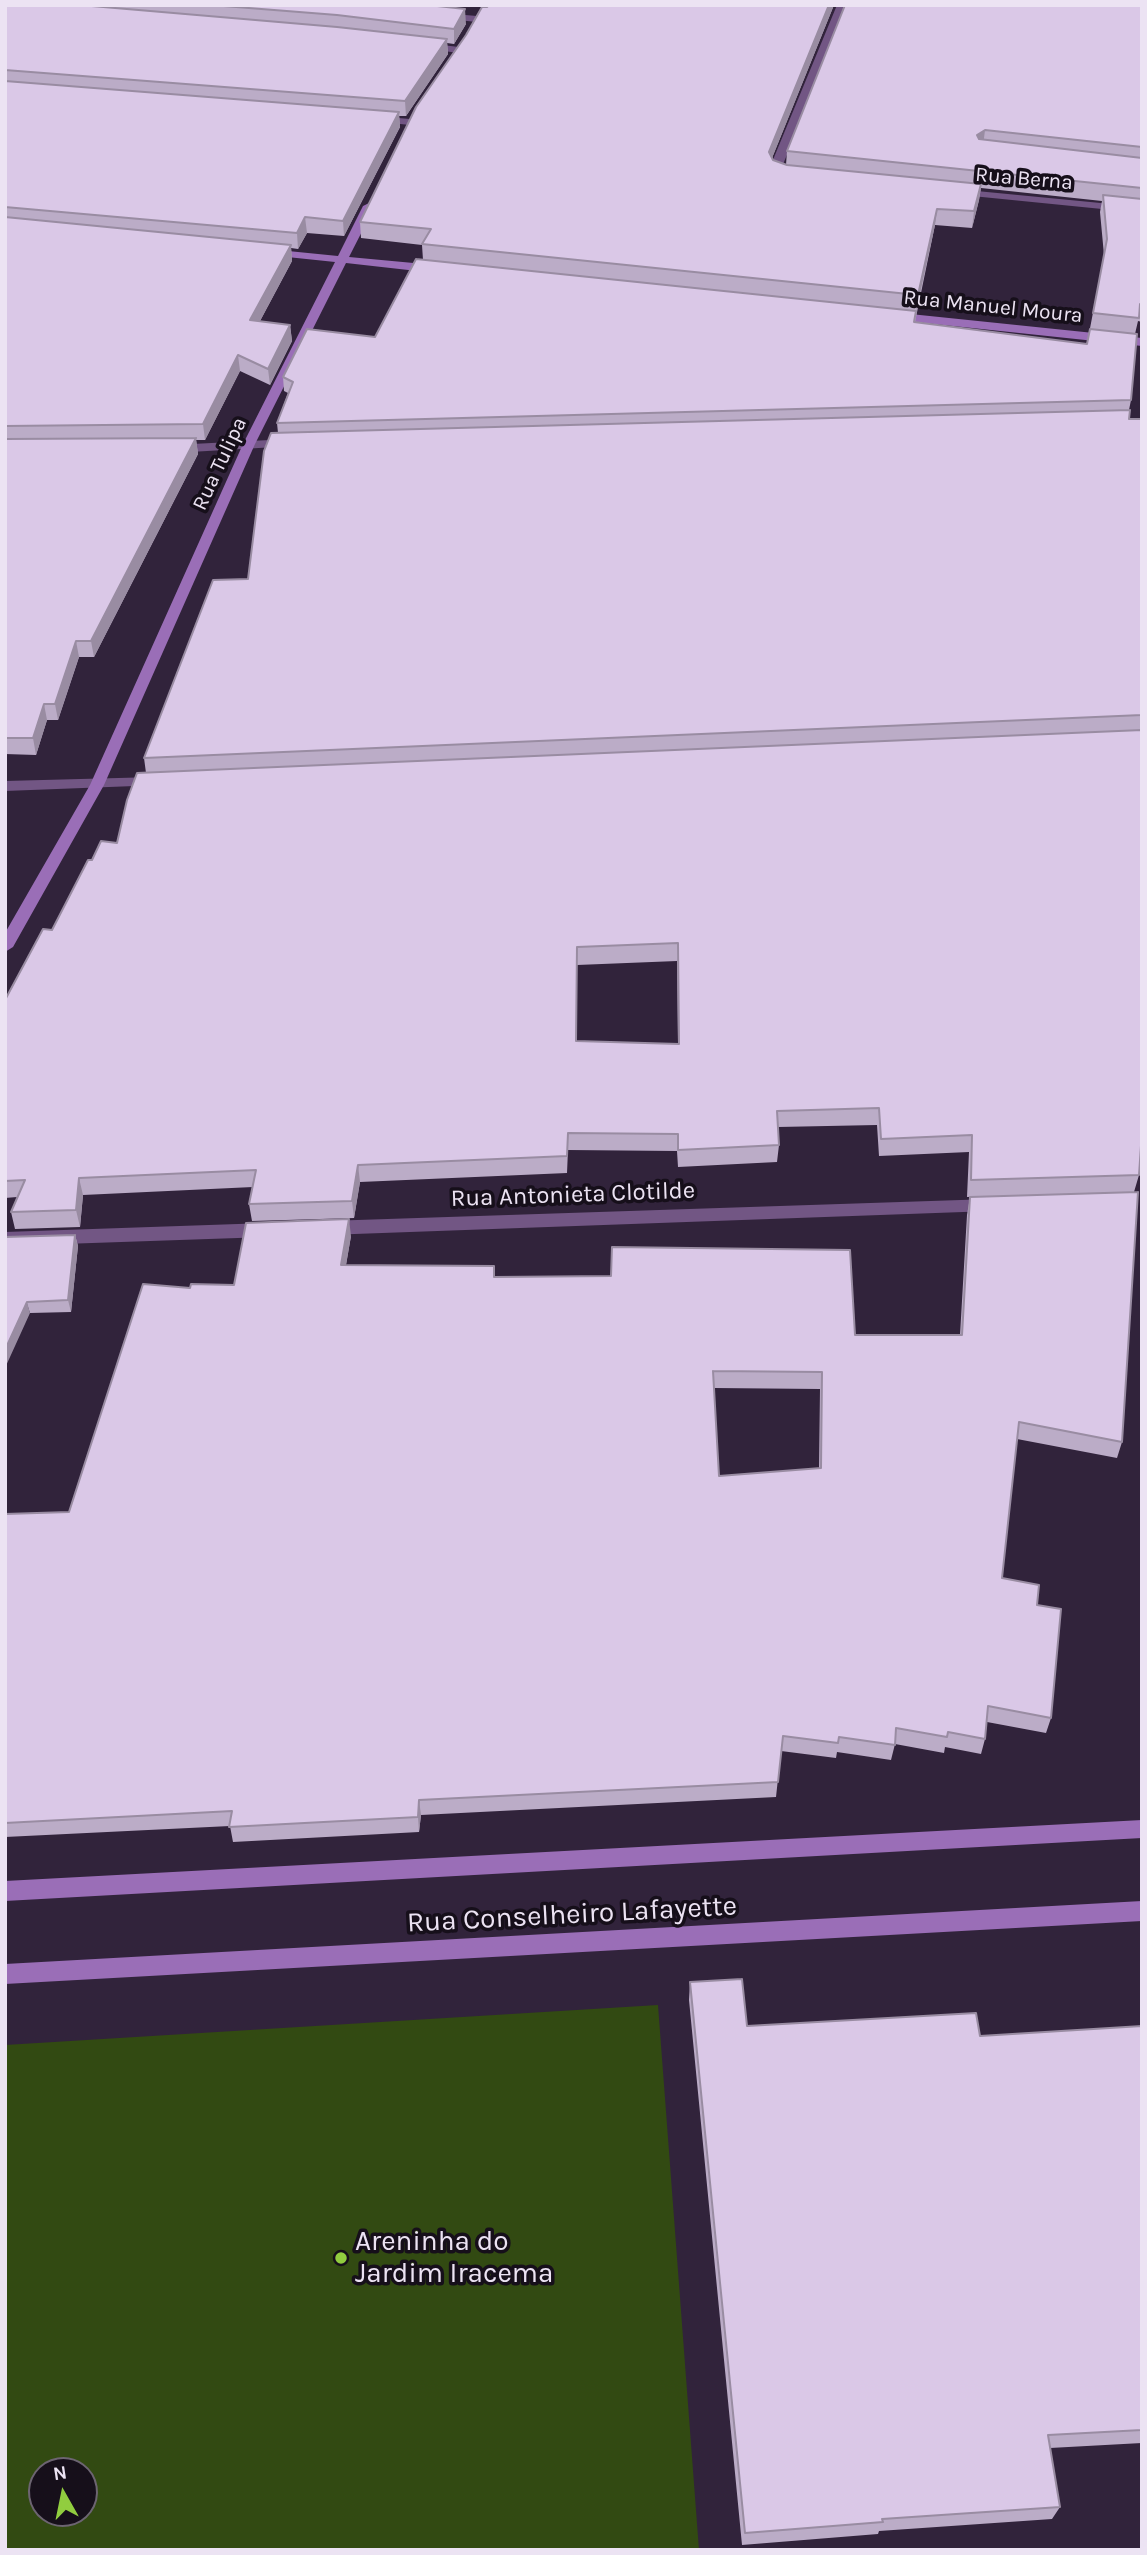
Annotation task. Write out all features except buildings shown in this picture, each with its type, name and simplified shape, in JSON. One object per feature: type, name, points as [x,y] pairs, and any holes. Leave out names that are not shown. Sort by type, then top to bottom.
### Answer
[{"type":"street","points":[[465,39],[484,5]]},
{"type":"street","points":[[800,177],[777,173],[776,167],[842,5]]},
{"type":"street","points":[[437,15],[465,39]]},
{"type":"street","points":[[405,44],[465,39]]},
{"type":"street","points":[[356,118],[410,123]]},
{"type":"street","name":"Rua Berna","points":[[937,190],[1142,210]]},
{"type":"street","name":"Rua Tulipa","points":[[5,947],[97,785],[248,444],[373,197]]},
{"type":"street","points":[[249,250],[454,271]]},
{"type":"street","name":"Rua Manuel Moura","points":[[880,315],[1142,342]]},
{"type":"street","points":[[162,449],[304,443]]},
{"type":"street","points":[[5,786],[166,782]]},
{"type":"street","name":"Rua Antonieta Clotilde","points":[[310,1228],[1003,1205]]},
{"type":"street","points":[[5,1239],[282,1229]]},
{"type":"street","points":[[5,1891],[1142,1829]]},
{"type":"street","name":"Rua Conselheiro Lafayette","points":[[5,1974],[1142,1910]]},
{"type":"green space","name":"Areninha do Jardim Iracema","points":[[658,2005],[699,2550],[5,2550],[5,2045]]},
{"type":"place","name":"Areninha do Jardim Iracema","points":[[341,2258]]}]
